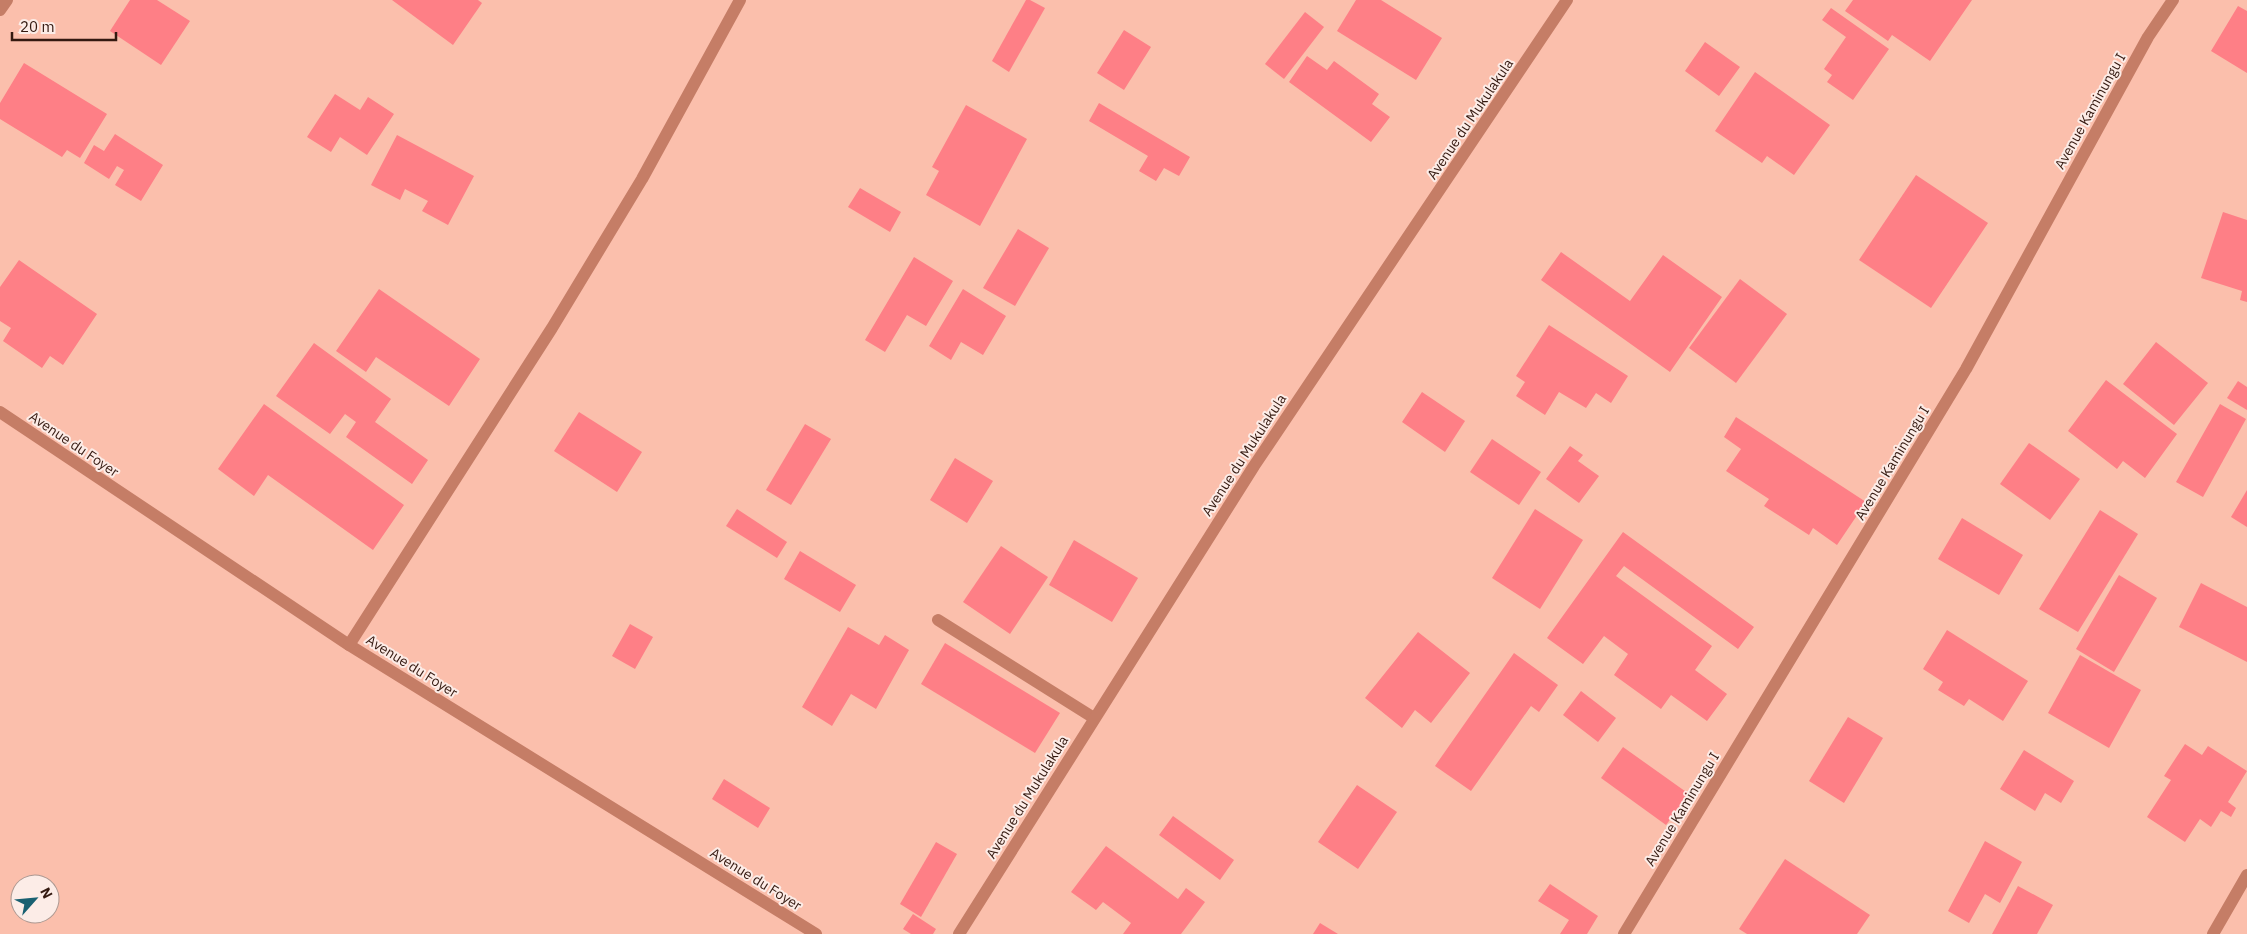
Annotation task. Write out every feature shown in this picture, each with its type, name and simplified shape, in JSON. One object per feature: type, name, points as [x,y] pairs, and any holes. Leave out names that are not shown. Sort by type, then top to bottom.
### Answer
[{"type":"street","points":[[0,10],[7,0]]},
{"type":"street","points":[[349,645],[552,328],[642,179],[740,0]]},
{"type":"street","name":"Avenue du Mukulakula","points":[[959,934],[1254,466],[1567,0]]},
{"type":"street","name":"Avenue Kaminungu I","points":[[1624,934],[1966,369],[2148,37],[2173,0]]},
{"type":"street","name":"Avenue du Foyer","points":[[0,412],[349,645],[816,934]]},
{"type":"street","points":[[938,620],[1094,718]]},
{"type":"street","points":[[2213,934],[2247,875]]},
{"type":"building","points":[[130,0],[157,0],[190,21],[161,65],[110,31]]},
{"type":"building","points":[[392,0],[478,0],[482,3],[453,45]]},
{"type":"building","points":[[1026,0],[1030,0],[1045,8],[1009,72],[992,61]]},
{"type":"building","points":[[1356,0],[1381,0],[1442,38],[1416,80],[1337,31]]},
{"type":"building","points":[[1853,0],[1972,0],[1930,61],[1892,35],[1888,41],[1845,11]]},
{"type":"building","points":[[2238,6],[2247,11],[2247,73],[2211,51]]},
{"type":"building","points":[[1831,8],[1889,49],[1853,100],[1827,82],[1832,75],[1824,69],[1846,37],[1822,20]]},
{"type":"building","points":[[1305,12],[1324,27],[1284,79],[1265,64]]},
{"type":"building","points":[[1124,30],[1151,47],[1124,90],[1097,73]]},
{"type":"building","points":[[1705,42],[1740,67],[1719,96],[1685,71]]},
{"type":"building","points":[[1307,56],[1327,70],[1334,61],[1379,94],[1372,104],[1390,117],[1371,142],[1289,82]]},
{"type":"building","points":[[24,63],[107,114],[80,158],[67,150],[62,157],[0,119],[0,103]]},
{"type":"building","points":[[1755,72],[1830,125],[1794,175],[1767,156],[1762,163],[1715,131]]},
{"type":"building","points":[[335,94],[360,110],[368,97],[394,114],[367,155],[340,137],[331,152],[307,137]]},
{"type":"building","points":[[1099,103],[1190,157],[1179,176],[1164,168],[1156,181],[1139,171],[1148,156],[1089,121]]},
{"type":"building","points":[[966,105],[1027,139],[980,226],[926,195],[939,171],[932,167]]},
{"type":"building","points":[[115,134],[163,165],[141,201],[115,185],[124,170],[117,166],[109,179],[84,163],[94,145],[104,151]]},
{"type":"building","points":[[397,135],[474,176],[448,225],[422,211],[428,201],[405,189],[400,200],[371,185]]},
{"type":"building","points":[[1916,175],[1988,223],[1931,308],[1859,260]]},
{"type":"building","points":[[860,188],[901,212],[890,232],[848,207]]},
{"type":"building","points":[[2223,212],[2247,220],[2247,302],[2240,300],[2242,291],[2201,278]]},
{"type":"building","points":[[1018,229],[1049,248],[1015,306],[983,288]]},
{"type":"building","points":[[1561,252],[1630,301],[1663,255],[1722,297],[1670,372],[1541,280]]},
{"type":"building","points":[[914,257],[953,281],[926,326],[907,315],[885,352],[865,340]]},
{"type":"building","points":[[19,260],[97,314],[63,365],[50,356],[42,368],[3,341],[11,328],[0,321],[0,287]]},
{"type":"building","points":[[1740,279],[1787,314],[1736,383],[1689,348]]},
{"type":"building","points":[[379,289],[480,359],[449,406],[376,357],[366,372],[336,351]]},
{"type":"building","points":[[963,289],[1006,316],[983,355],[961,342],[951,360],[929,346]]},
{"type":"building","points":[[1549,325],[1628,376],[1611,403],[1596,393],[1586,408],[1559,392],[1545,415],[1516,396],[1525,382],[1516,376]]},
{"type":"building","points":[[2156,342],[2208,383],[2174,425],[2123,384]]},
{"type":"building","points":[[314,343],[391,399],[375,422],[428,460],[412,484],[346,437],[356,422],[345,414],[330,434],[276,396]]},
{"type":"building","points":[[2106,380],[2177,434],[2145,478],[2123,461],[2117,469],[2068,431]]},
{"type":"building","points":[[2238,381],[2247,387],[2247,410],[2227,398]]},
{"type":"building","points":[[1422,392],[1465,421],[1445,452],[1402,422]]},
{"type":"building","points":[[264,404],[404,505],[373,550],[268,475],[254,496],[218,469]]},
{"type":"building","points":[[2220,404],[2246,419],[2203,497],[2176,482]]},
{"type":"building","points":[[579,412],[642,452],[617,492],[554,451]]},
{"type":"building","points":[[1736,417],[1866,502],[1837,545],[1813,528],[1809,535],[1764,506],[1769,499],[1726,471],[1741,449],[1724,437]]},
{"type":"building","points":[[805,424],[831,439],[791,505],[766,490]]},
{"type":"building","points":[[1492,439],[1541,472],[1519,505],[1470,472]]},
{"type":"building","points":[[2029,443],[2080,479],[2050,520],[2000,484]]},
{"type":"building","points":[[1570,446],[1583,455],[1578,461],[1599,476],[1579,503],[1546,479]]},
{"type":"building","points":[[955,458],[993,481],[967,523],[930,500]]},
{"type":"building","points":[[2247,490],[2247,527],[2231,517]]},
{"type":"building","points":[[737,509],[787,542],[777,558],[726,526]]},
{"type":"building","points":[[1535,509],[1583,540],[1540,609],[1492,578]]},
{"type":"building","points":[[2100,510],[2138,534],[2078,632],[2039,609]]},
{"type":"building","points":[[1962,518],[2023,555],[1999,595],[1938,559]]},
{"type":"building","points":[[1623,532],[1754,627],[1738,649],[1624,566],[1616,576],[1712,646],[1695,670],[1727,694],[1707,721],[1671,695],[1661,709],[1614,675],[1628,654],[1604,636],[1583,664],[1547,638]]},
{"type":"building","points":[[1074,540],[1138,578],[1112,622],[1049,585]]},
{"type":"building","points":[[1001,546],[1048,577],[1010,634],[963,602]]},
{"type":"building","points":[[800,551],[856,585],[840,612],[784,579]]},
{"type":"building","points":[[2119,575],[2157,598],[2114,672],[2076,649]]},
{"type":"building","points":[[2201,583],[2247,607],[2247,662],[2179,627]]},
{"type":"building","points":[[630,624],[653,637],[635,669],[612,656]]},
{"type":"building","points":[[848,627],[879,645],[885,635],[909,650],[876,709],[851,694],[832,726],[802,707]]},
{"type":"building","points":[[1947,630],[2028,681],[2003,721],[1969,699],[1964,706],[1938,690],[1943,682],[1923,669]]},
{"type":"building","points":[[1418,632],[1470,673],[1431,723],[1415,710],[1402,728],[1365,698]]},
{"type":"building","points":[[945,643],[1060,713],[1035,753],[921,684]]},
{"type":"building","points":[[1514,653],[1558,685],[1539,712],[1531,706],[1471,791],[1435,766]]},
{"type":"building","points":[[2080,655],[2141,690],[2109,748],[2048,713]]},
{"type":"building","points":[[1581,691],[1616,718],[1598,742],[1563,715]]},
{"type":"building","points":[[1848,717],[1883,738],[1844,803],[1809,781]]},
{"type":"building","points":[[2185,744],[2202,755],[2208,746],[2247,771],[2228,802],[2236,808],[2231,817],[2221,811],[2211,827],[2200,819],[2185,842],[2147,817],[2171,780],[2164,776]]},
{"type":"building","points":[[1623,747],[1689,794],[1666,825],[1601,778]]},
{"type":"building","points":[[2024,750],[2074,781],[2061,803],[2045,793],[2035,811],[2000,789]]},
{"type":"building","points":[[724,779],[770,808],[758,828],[712,799]]},
{"type":"building","points":[[1357,785],[1397,812],[1358,869],[1318,842]]},
{"type":"building","points":[[1173,816],[1234,860],[1220,880],[1159,835]]},
{"type":"building","points":[[1985,841],[2022,862],[2000,903],[1985,894],[1969,923],[1948,911]]},
{"type":"building","points":[[936,842],[957,854],[921,917],[900,904]]},
{"type":"building","points":[[1106,846],[1178,899],[1186,888],[1205,902],[1181,934],[1123,934],[1131,923],[1103,902],[1096,910],[1071,892]]},
{"type":"building","points":[[1785,859],[1870,915],[1857,934],[1747,934],[1739,929]]},
{"type":"building","points":[[1550,884],[1598,916],[1587,934],[1560,934],[1569,920],[1538,901]]},
{"type":"building","points":[[2018,886],[2053,905],[2037,934],[1992,934]]},
{"type":"building","points":[[913,914],[936,929],[933,934],[911,934],[903,929]]},
{"type":"building","points":[[1320,923],[1338,934],[1313,934]]}]
